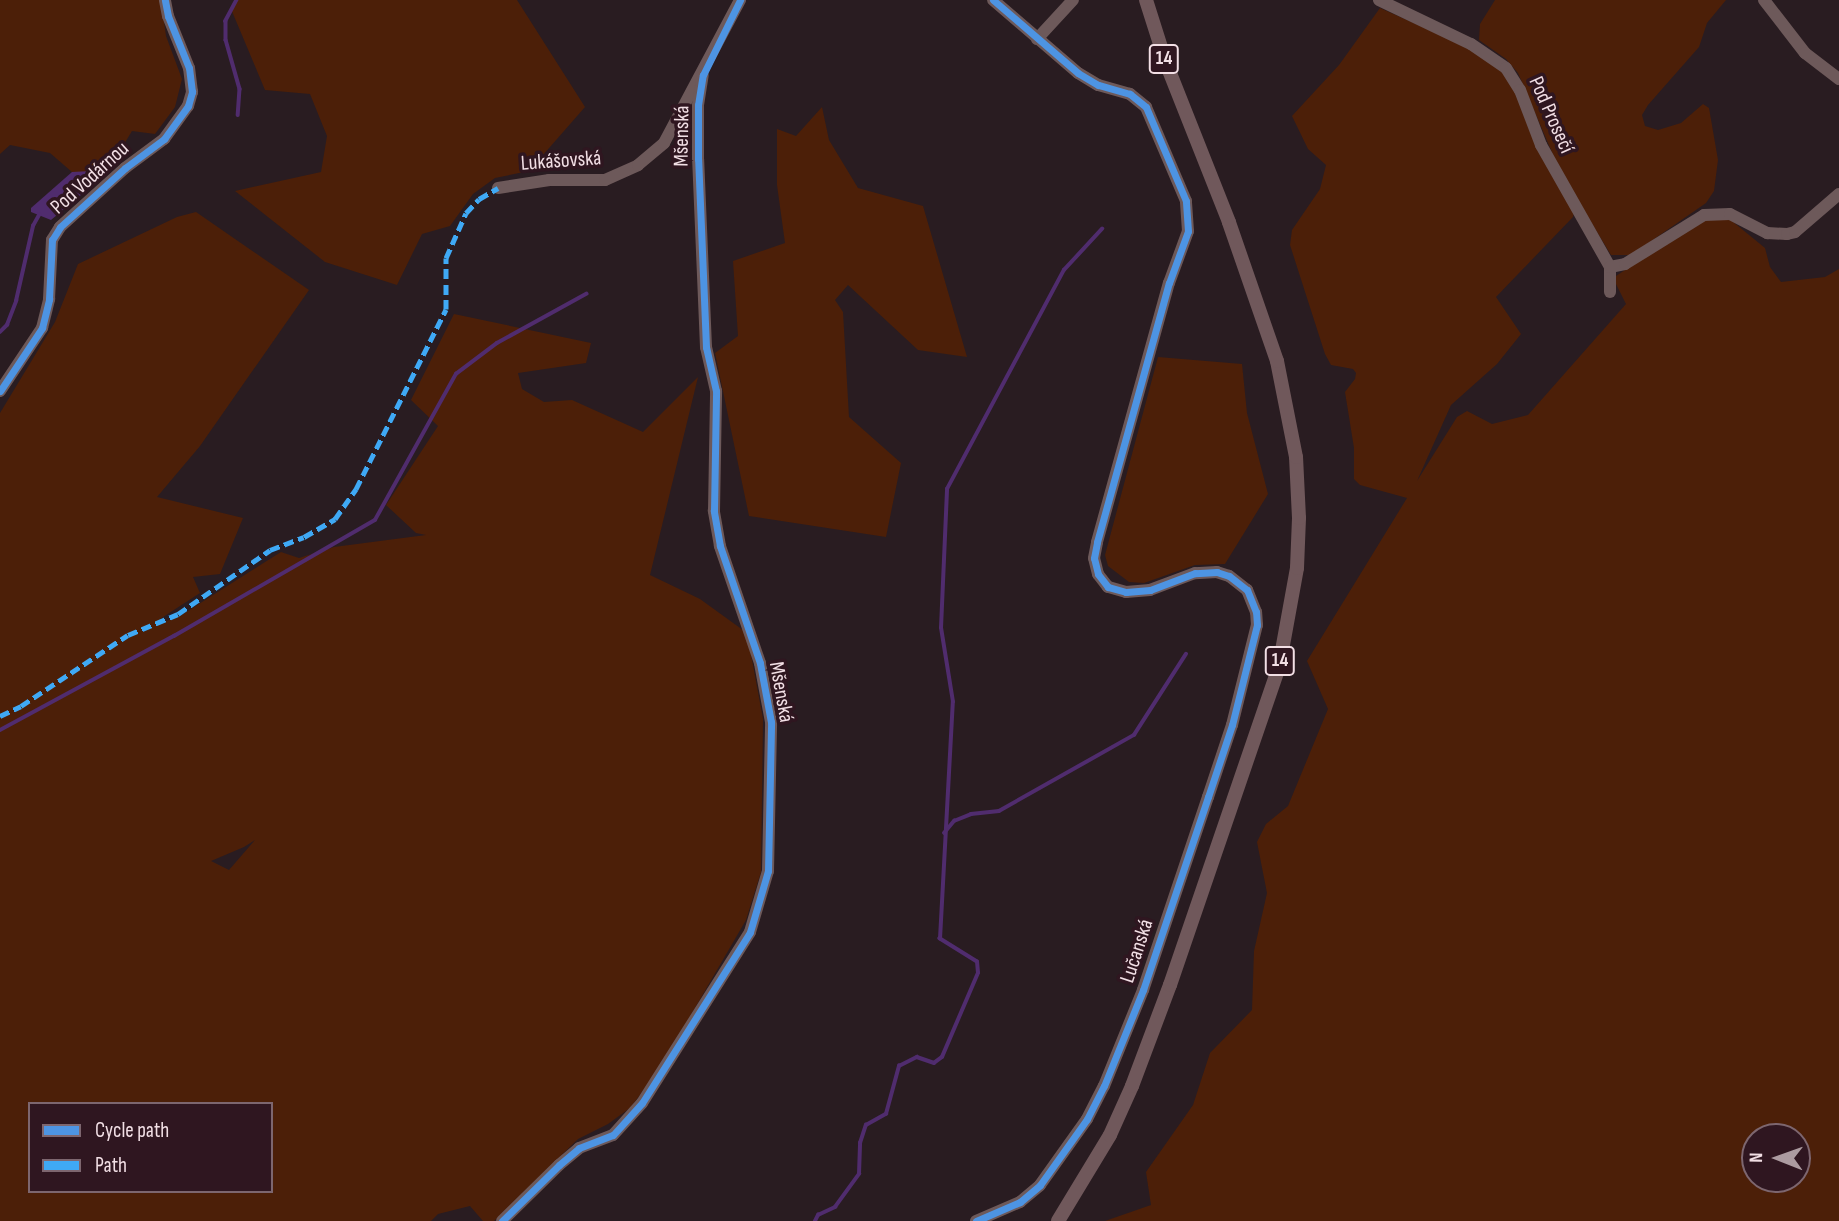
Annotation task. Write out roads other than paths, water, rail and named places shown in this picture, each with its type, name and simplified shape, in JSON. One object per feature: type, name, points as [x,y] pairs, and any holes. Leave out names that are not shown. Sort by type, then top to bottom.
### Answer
[{"type":"main road","name":"14","points":[[1058,1221],[1110,1135],[1132,1086],[1170,985],[1279,667],[1297,568],[1299,518],[1296,457],[1277,361],[1229,222],[1166,63],[1146,0]]},
{"type":"street","name":"Pod Vodárnou","points":[[0,391],[42,328],[49,299],[52,240],[60,227],[125,168],[164,139],[188,106],[192,92],[189,68],[168,16],[165,0]]},
{"type":"street","name":"Lukášovská","points":[[498,188],[549,180],[605,180],[638,165],[664,143],[703,75],[740,0]]},
{"type":"street","name":"Lučanská","points":[[976,1221],[1020,1202],[1040,1185],[1087,1119],[1104,1086],[1143,990],[1209,797],[1255,640],[1256,612],[1247,590],[1229,576],[1206,571],[1150,590],[1126,592],[1108,587],[1098,574],[1094,558],[1097,542],[1160,312],[1185,240],[1189,219],[1186,201],[1155,121],[1138,100],[1098,85],[1037,39],[993,0]]},
{"type":"street","points":[[1037,39],[1073,0]]},
{"type":"street","name":"Pod Prosečí","points":[[1379,0],[1471,44],[1506,68],[1520,90],[1541,145],[1611,267]]},
{"type":"street","points":[[1764,0],[1805,53],[1839,79]]},
{"type":"street","name":"Mšenská","points":[[502,1221],[559,1164],[579,1149],[613,1135],[642,1103],[750,932],[768,871],[770,712],[760,663],[720,546],[714,512],[716,391],[706,347],[698,159],[698,105],[703,75]]},
{"type":"street","points":[[1610,292],[1611,267],[1625,264],[1704,215],[1730,214],[1767,233],[1787,234],[1795,232],[1839,194]]},
{"type":"waterway","points":[[237,0],[226,21],[226,40],[240,89],[238,115]]},
{"type":"waterway","points":[[0,332],[7,325],[16,301],[33,226],[39,215]]},
{"type":"waterway","points":[[815,1221],[818,1215],[835,1207],[859,1174],[860,1143],[866,1125],[886,1114],[899,1066],[917,1057],[934,1063],[942,1057],[978,973],[977,962],[940,939],[953,702],[941,628],[947,489],[1064,270],[1102,229]]},
{"type":"waterway","points":[[0,730],[174,636],[375,520],[456,374],[497,343],[586,294]]},
{"type":"waterway","points":[[944,833],[954,821],[971,814],[999,811],[1134,735],[1186,654]]}]
